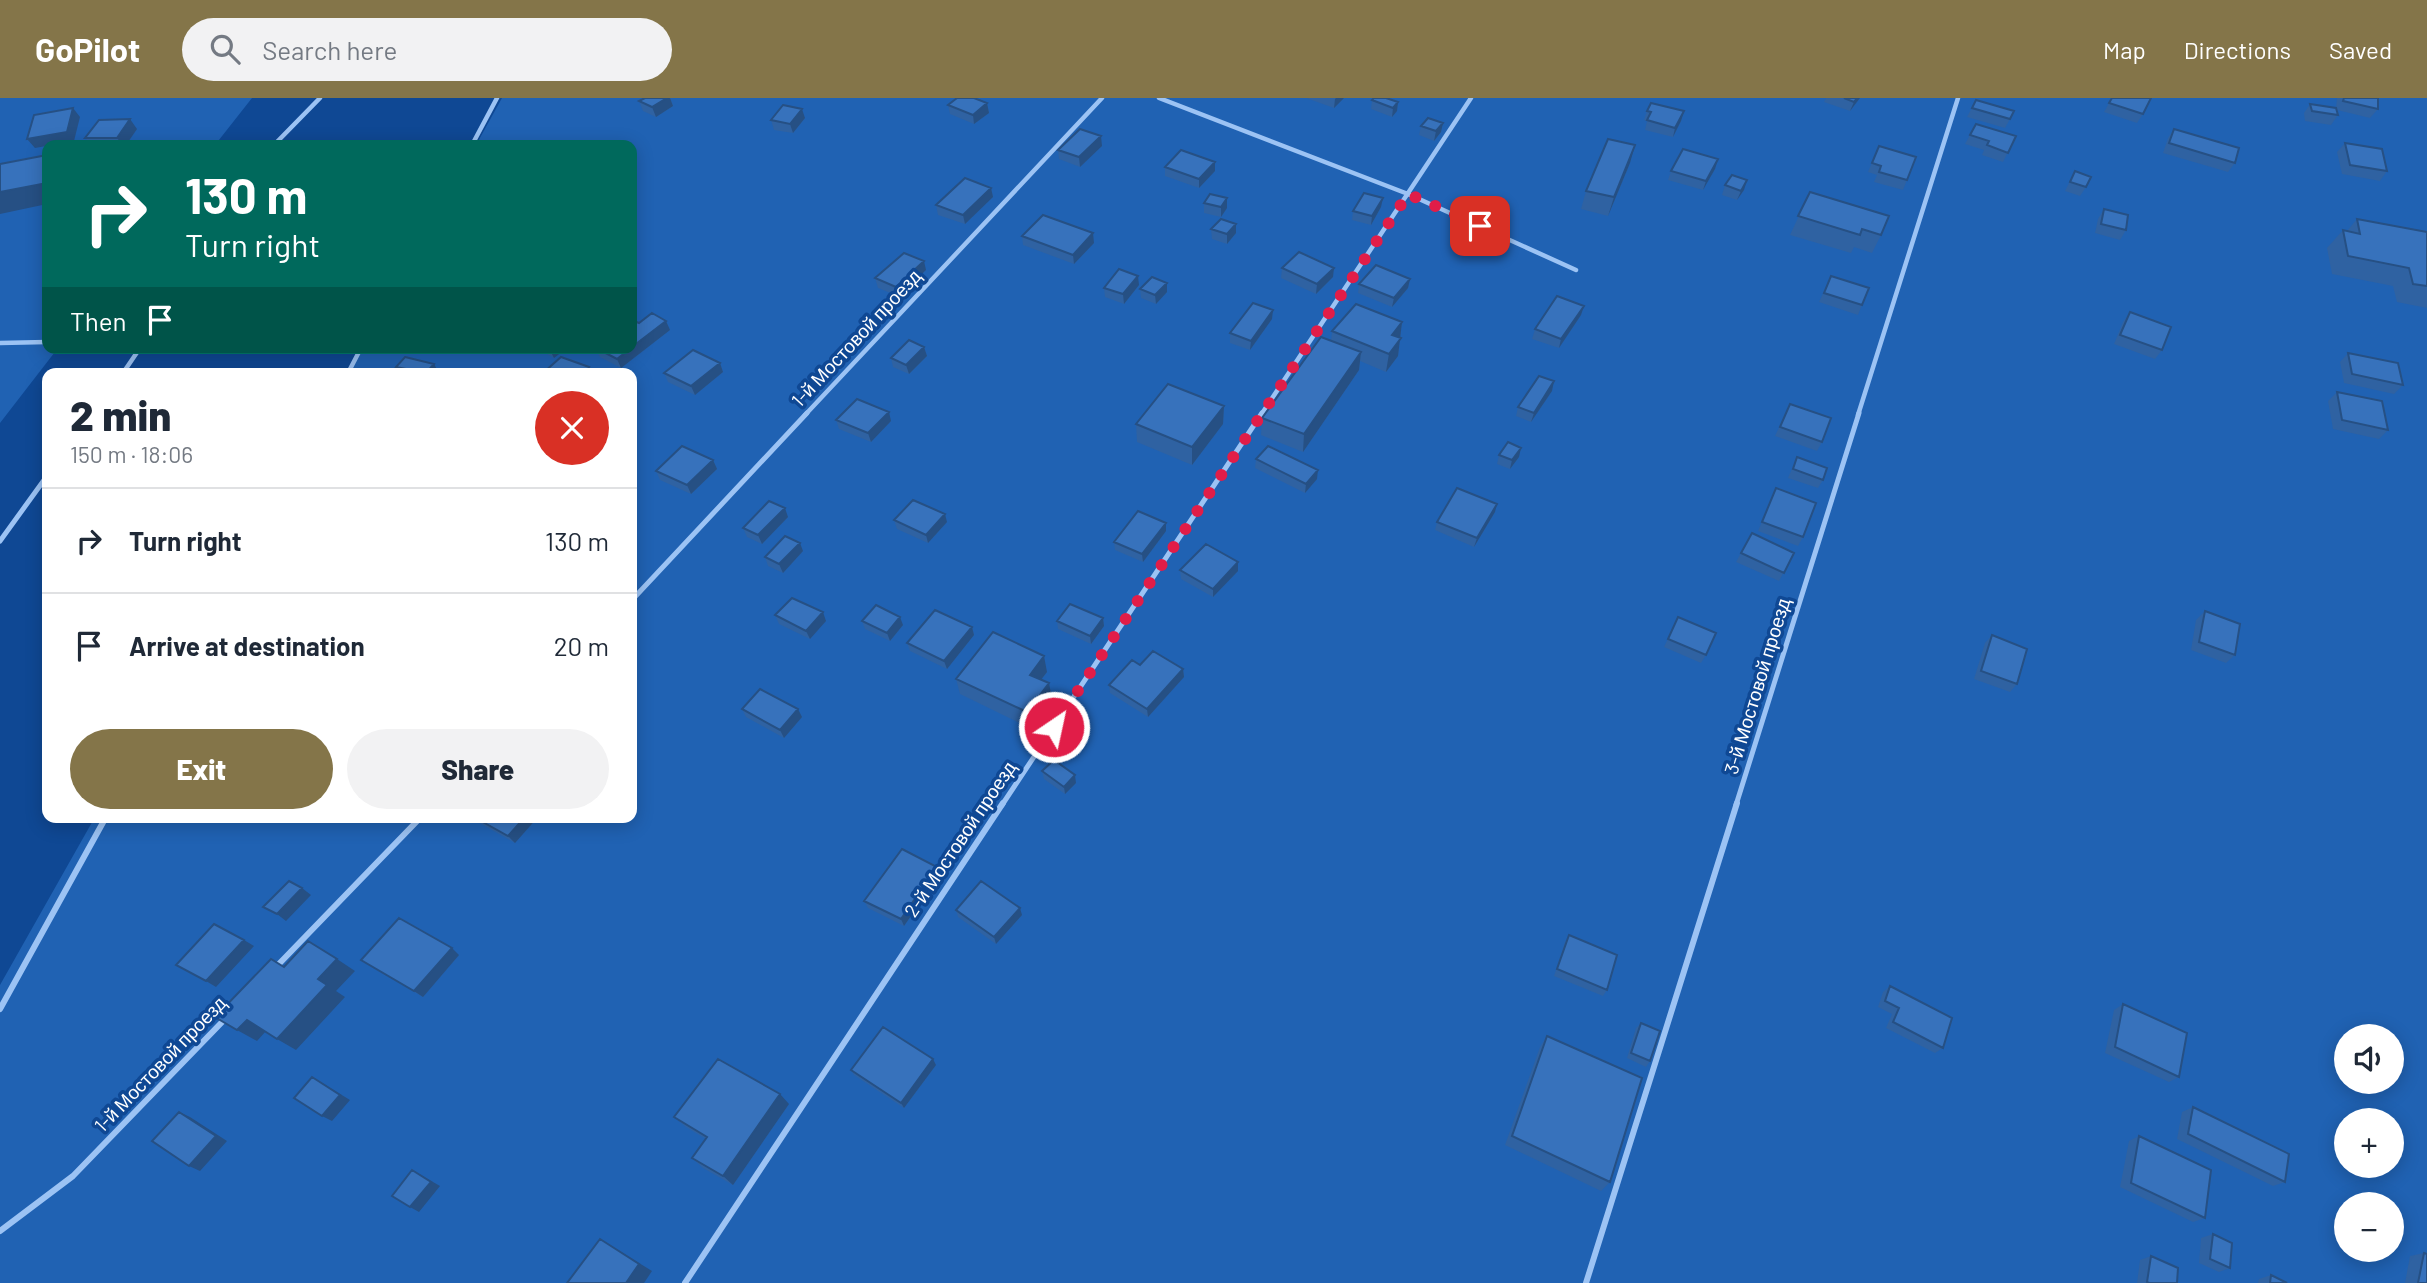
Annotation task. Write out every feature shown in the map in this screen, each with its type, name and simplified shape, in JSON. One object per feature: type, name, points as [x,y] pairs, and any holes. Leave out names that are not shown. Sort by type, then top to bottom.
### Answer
[{"type":"lane","points":[[279,140],[320,98]]},
{"type":"lane","points":[[475,140],[497,98]]},
{"type":"lane","name":"1-й Мостовой проезд","points":[[637,595],[1102,98]]},
{"type":"lane","points":[[1159,98],[1408,194],[1576,270]]},
{"type":"lane","name":"2-й Мостовой проезд","points":[[685,1283],[1471,98]]},
{"type":"lane","name":"3-й Мостовой проезд","points":[[1586,1283],[1958,98]]},
{"type":"lane","points":[[0,343],[42,342]]},
{"type":"lane","points":[[0,541],[42,483]]},
{"type":"lane","points":[[0,1009],[103,823]]},
{"type":"lane","points":[[267,977],[415,823]]},
{"type":"lane","name":"1-й Мостовой проезд","points":[[0,1231],[74,1176],[228,1017]]},
{"type":"shaded area","points":[[0,98],[252,98],[219,140],[42,140],[42,354],[53,354],[0,423]]},
{"type":"shaded area","points":[[502,98],[2427,98],[2427,1283],[0,1283],[0,985],[92,823],[637,823],[637,368],[350,368],[358,354],[637,354],[637,140],[479,140]]},
{"type":"building","points":[[645,98],[667,98],[652,107],[639,101]]},
{"type":"building","points":[[957,98],[974,98],[987,103],[973,115],[948,105]]},
{"type":"building","points":[[1374,98],[1398,102],[1393,108],[1372,100]]},
{"type":"building","points":[[2112,98],[2151,98],[2143,114],[2109,103]]},
{"type":"building","points":[[2344,98],[2378,98],[2378,109],[2343,101]]},
{"type":"building","points":[[1976,100],[2014,111],[2010,119],[1972,108]]},
{"type":"building","points":[[1651,103],[1684,111],[1675,128],[1647,120]]},
{"type":"building","points":[[2310,104],[2336,108],[2338,115],[2312,111]]},
{"type":"building","points":[[783,105],[802,109],[790,124],[771,120]]},
{"type":"building","points":[[73,108],[67,132],[27,139],[34,115]]},
{"type":"building","points":[[1428,118],[1443,123],[1436,131],[1421,126]]},
{"type":"building","points":[[130,119],[117,138],[85,138],[99,120]]},
{"type":"building","points":[[1976,124],[2016,136],[2008,153],[1987,145],[1989,141],[1970,135]]},
{"type":"building","points":[[1080,129],[1101,136],[1079,157],[1058,150]]},
{"type":"building","points":[[2174,129],[2239,148],[2235,163],[2169,143]]},
{"type":"building","points":[[1608,139],[1635,145],[1614,197],[1586,191]]},
{"type":"building","points":[[2345,143],[2382,149],[2387,171],[2350,165]]},
{"type":"building","points":[[1879,146],[1916,157],[1907,180],[1879,172],[1881,166],[1872,163]]},
{"type":"building","points":[[1683,149],[1718,159],[1706,181],[1671,171]]},
{"type":"building","points":[[1181,150],[1215,162],[1199,179],[1165,167]]},
{"type":"building","points":[[42,156],[42,184],[0,192],[0,164]]},
{"type":"building","points":[[2075,171],[2091,177],[2086,187],[2070,182]]},
{"type":"building","points":[[1732,175],[1747,180],[1741,191],[1725,185]]},
{"type":"building","points":[[965,178],[991,188],[963,215],[936,205]]},
{"type":"building","points":[[1810,192],[1889,216],[1881,235],[1862,229],[1860,235],[1798,216]]},
{"type":"building","points":[[1364,193],[1383,198],[1372,216],[1353,211]]},
{"type":"building","points":[[1210,194],[1227,198],[1221,207],[1204,203]]},
{"type":"building","points":[[2104,209],[2128,215],[2126,230],[2101,224]]},
{"type":"building","points":[[1043,215],[1093,233],[1073,255],[1022,236]]},
{"type":"building","points":[[1221,219],[1236,224],[1227,234],[1211,229]]},
{"type":"building","points":[[2357,219],[2427,232],[2427,286],[2413,284],[2409,268],[2348,256],[2343,230],[2360,234]]},
{"type":"building","points":[[1299,252],[1334,268],[1317,284],[1282,268]]},
{"type":"building","points":[[904,253],[924,261],[896,287],[875,278]]},
{"type":"building","points":[[1376,265],[1410,279],[1394,298],[1359,284]]},
{"type":"building","points":[[1119,269],[1138,276],[1123,294],[1104,288]]},
{"type":"building","points":[[1831,276],[1869,288],[1862,305],[1824,293]]},
{"type":"building","points":[[1152,277],[1167,283],[1155,295],[1140,289]]},
{"type":"building","points":[[1557,296],[1584,306],[1561,339],[1535,329]]},
{"type":"building","points":[[1253,303],[1273,310],[1251,341],[1230,333]]},
{"type":"building","points":[[1356,304],[1402,322],[1392,335],[1401,338],[1389,354],[1332,331]]},
{"type":"building","points":[[2130,312],[2171,327],[2162,350],[2120,335]]},
{"type":"building","points":[[652,313],[666,321],[637,343],[637,322]]},
{"type":"building","points":[[1321,337],[1361,352],[1304,434],[1262,418]]},
{"type":"building","points":[[909,340],[924,347],[906,365],[891,358]]},
{"type":"building","points":[[693,350],[720,363],[691,386],[664,373]]},
{"type":"building","points":[[2348,353],[2398,363],[2403,385],[2352,374]]},
{"type":"building","points":[[607,354],[623,354],[617,359]]},
{"type":"building","points":[[405,357],[434,364],[430,368],[396,367]]},
{"type":"building","points":[[561,357],[589,367],[588,368],[549,368]]},
{"type":"building","points":[[1539,376],[1554,381],[1534,413],[1518,407]]},
{"type":"building","points":[[1168,384],[1224,406],[1192,447],[1136,424]]},
{"type":"building","points":[[2337,392],[2382,401],[2388,430],[2342,420]]},
{"type":"building","points":[[857,399],[889,412],[868,433],[836,420]]},
{"type":"building","points":[[1790,404],[1831,418],[1822,442],[1780,427]]},
{"type":"building","points":[[1508,442],[1521,448],[1512,460],[1499,455]]},
{"type":"building","points":[[682,446],[713,460],[687,485],[656,471]]},
{"type":"building","points":[[1268,446],[1318,470],[1306,484],[1256,459]]},
{"type":"building","points":[[1797,457],[1827,468],[1823,480],[1793,469]]},
{"type":"building","points":[[1457,488],[1497,504],[1477,538],[1437,522]]},
{"type":"building","points":[[1776,488],[1816,503],[1803,537],[1762,522]]},
{"type":"building","points":[[913,500],[945,514],[926,535],[894,520]]},
{"type":"building","points":[[769,501],[785,508],[758,535],[743,528]]},
{"type":"building","points":[[1138,511],[1166,523],[1142,554],[1114,542]]},
{"type":"building","points":[[1752,533],[1794,553],[1784,573],[1741,553]]},
{"type":"building","points":[[785,536],[800,543],[779,564],[765,557]]},
{"type":"building","points":[[1206,544],[1238,562],[1213,589],[1180,570]]},
{"type":"building","points":[[792,598],[823,612],[806,631],[775,615]]},
{"type":"building","points":[[1070,604],[1103,618],[1090,636],[1057,621]]},
{"type":"building","points":[[876,605],[900,617],[887,633],[862,621]]},
{"type":"building","points":[[935,610],[972,627],[944,661],[907,643]]},
{"type":"building","points":[[2205,611],[2240,624],[2235,655],[2199,642]]},
{"type":"building","points":[[1678,617],[1716,633],[1706,655],[1668,639]]},
{"type":"building","points":[[993,632],[1044,656],[1030,675],[1049,683],[1027,712],[956,679]]},
{"type":"building","points":[[1992,635],[2027,649],[2017,684],[1981,671]]},
{"type":"building","points":[[1153,651],[1183,669],[1147,709],[1109,685],[1132,660],[1140,665]]},
{"type":"building","points":[[760,689],[798,709],[780,730],[742,709]]},
{"type":"building","points":[[1054,760],[1075,775],[1064,787],[1042,771]]},
{"type":"building","points":[[485,823],[520,823],[508,836]]},
{"type":"building","points":[[902,849],[937,867],[901,919],[864,901]]},
{"type":"building","points":[[289,881],[302,888],[277,914],[263,907]]},
{"type":"building","points":[[981,881],[1020,908],[994,937],[956,910]]},
{"type":"building","points":[[399,918],[452,948],[414,991],[361,960]]},
{"type":"building","points":[[214,924],[244,940],[206,981],[176,965]]},
{"type":"building","points":[[1569,935],[1617,955],[1607,990],[1557,969]]},
{"type":"building","points":[[308,941],[337,959],[318,979],[327,985],[277,1039],[247,1020],[237,1030],[215,1017],[271,959],[284,967]]},
{"type":"building","points":[[1890,986],[1952,1018],[1943,1048],[1893,1022],[1899,1008],[1885,1001]]},
{"type":"building","points":[[2123,1004],[2187,1033],[2179,1077],[2115,1047]]},
{"type":"building","points":[[1641,1023],[1660,1031],[1650,1061],[1631,1053]]},
{"type":"building","points":[[883,1027],[933,1059],[901,1103],[851,1070]]},
{"type":"building","points":[[1547,1036],[1642,1078],[1610,1182],[1512,1136]]},
{"type":"building","points":[[718,1059],[780,1094],[723,1176],[692,1158],[707,1137],[674,1117]]},
{"type":"building","points":[[312,1077],[340,1095],[322,1116],[294,1098]]},
{"type":"building","points":[[2193,1107],[2289,1154],[2285,1182],[2188,1134]]},
{"type":"building","points":[[179,1112],[216,1136],[189,1166],[152,1141]]},
{"type":"building","points":[[2139,1136],[2211,1170],[2205,1218],[2131,1183]]},
{"type":"building","points":[[412,1170],[431,1182],[410,1207],[392,1196]]},
{"type":"building","points":[[2213,1234],[2232,1243],[2230,1268],[2210,1259]]},
{"type":"building","points":[[600,1239],[639,1264],[626,1283],[567,1283]]},
{"type":"building","points":[[2424,1253],[2427,1254],[2427,1283],[2418,1283]]},
{"type":"building","points":[[2151,1256],[2178,1268],[2177,1283],[2147,1282]]},
{"type":"building","points":[[2271,1275],[2287,1283],[2270,1283]]},
{"type":"route","points":[[1054,727],[1408,194],[1480,226]]}]
